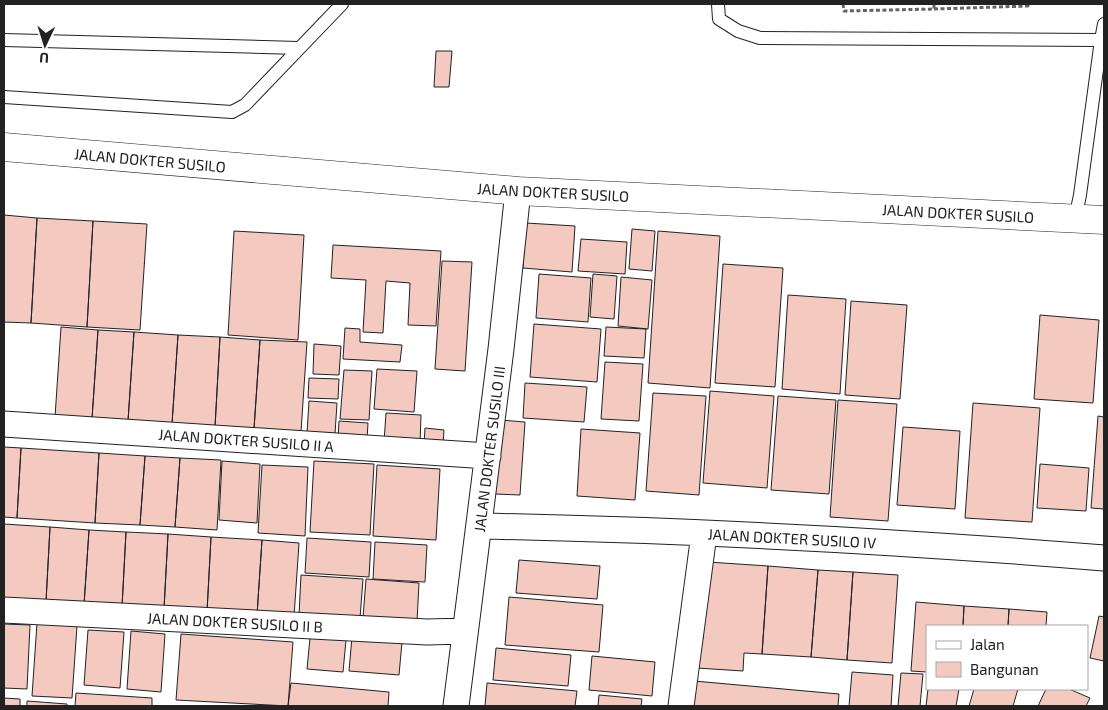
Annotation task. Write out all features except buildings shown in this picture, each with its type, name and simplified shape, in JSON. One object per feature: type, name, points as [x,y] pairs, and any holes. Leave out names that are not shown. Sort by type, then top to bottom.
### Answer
[{"type":"street","name":"JALAN DOKTER SUSILO","points":[[4,147],[518,191],[1104,220]]},
{"type":"street","name":"JALAN DOKTER SUSILO III","points":[[456,706],[488,456],[518,191]]},
{"type":"street","name":"JALAN DOKTER SUSILO II A","points":[[4,424],[488,456]]},
{"type":"street","name":"JALAN DOKTER SUSILO IV","points":[[479,526],[704,534],[995,549],[1104,558]]},
{"type":"street","points":[[681,706],[704,534]]},
{"type":"street","name":"JALAN DOKTER SUSILO II B","points":[[4,610],[427,632],[465,631]]},
{"type":"lane","points":[[4,97],[232,112],[245,105],[342,4]]},
{"type":"lane","points":[[718,4],[719,19],[738,31],[760,38],[1101,40]]},
{"type":"lane","points":[[1075,219],[1104,24]]},
{"type":"lane","points":[[4,40],[298,48]]},
{"type":"path","points":[[843,4],[844,11],[951,9],[1028,6],[1028,4]]},
{"type":"path","points":[[934,4],[934,9]]}]
